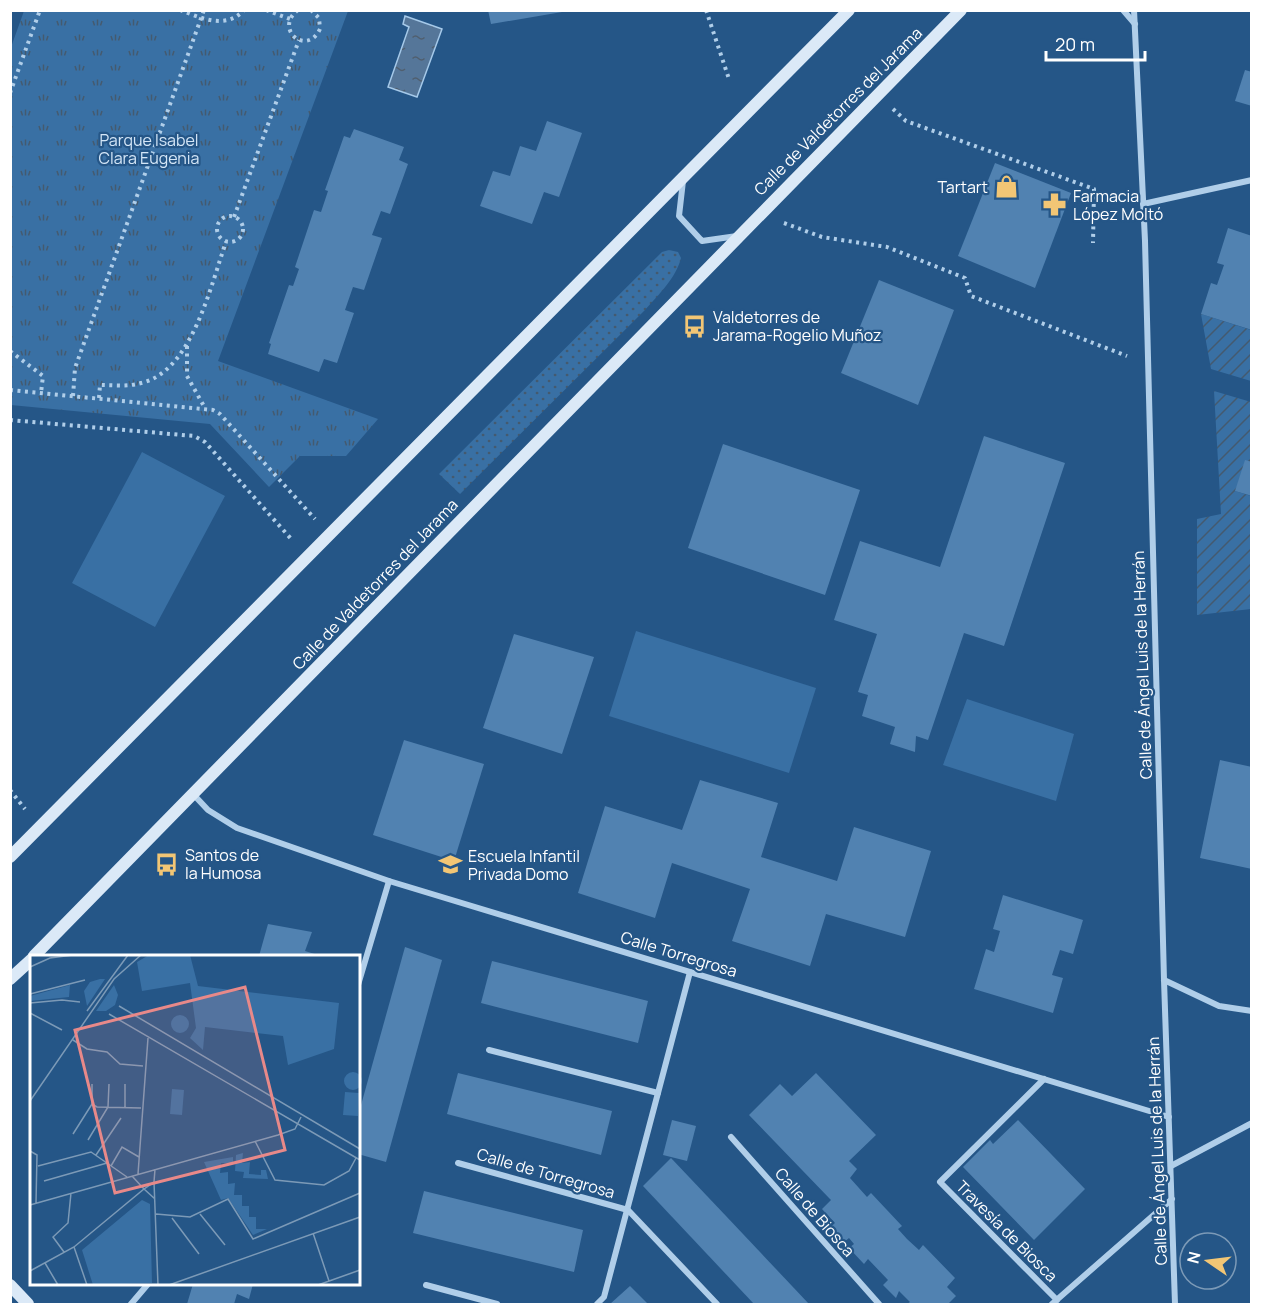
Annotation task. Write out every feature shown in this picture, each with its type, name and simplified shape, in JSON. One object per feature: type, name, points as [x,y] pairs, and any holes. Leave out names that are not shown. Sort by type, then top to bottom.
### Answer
[{"type":"street","points":[[10,857],[849,10]]},
{"type":"street","name":"Calle de Valdetorres del Jarama","points":[[36,955],[961,10]]},
{"type":"street","points":[[1123,10],[1136,25]]},
{"type":"street","name":"Calle de Ángel Luis de la Herrán","points":[[1134,10],[1143,204],[1175,1305]]},
{"type":"street","points":[[683,178],[679,216],[702,241],[740,236]]},
{"type":"street","points":[[1143,204],[1251,180]]},
{"type":"street","name":"Calle Torregrosa","points":[[193,793],[208,810],[237,828],[389,881],[1169,1117]]},
{"type":"street","points":[[360,978],[389,881]]},
{"type":"street","name":"Calle de Valdetorres del Jarama","points":[[10,979],[30,961]]},
{"type":"street","name":"Calle de Torregrosa","points":[[597,1305],[604,1297],[690,972]]},
{"type":"street","points":[[1164,980],[1219,1005],[1251,1011]]},
{"type":"street","points":[[489,1050],[658,1093]]},
{"type":"street","name":"Travesía de Biosca","points":[[1044,1079],[940,1182],[1054,1302]]},
{"type":"street","points":[[1171,1166],[1251,1123]]},
{"type":"street","name":"Calle de Biosca","points":[[731,1137],[879,1305]]},
{"type":"street","name":"Calle de Torregrosa","points":[[458,1163],[628,1210],[717,1305]]},
{"type":"street","points":[[1054,1302],[1172,1199]]},
{"type":"street","points":[[10,1285],[28,1305]]},
{"type":"street","points":[[131,1305],[147,1285]]},
{"type":"street","points":[[426,1285],[497,1305]]},
{"type":"path","points":[[10,93],[40,10]]},
{"type":"path","points":[[180,10],[217,22],[229,20],[244,10]]},
{"type":"path","points":[[73,396],[75,368],[204,10]]},
{"type":"path","points":[[266,10],[290,19]]},
{"type":"path","points":[[298,10],[290,19],[289,30],[299,40],[314,38],[320,29],[319,18],[311,10]]},
{"type":"path","points":[[706,10],[729,79]]},
{"type":"path","points":[[234,217],[299,40]]},
{"type":"path","points":[[878,94],[906,121],[1094,189],[1093,243]]},
{"type":"path","points":[[759,214],[822,237],[887,248],[965,278],[971,296],[1148,363]]},
{"type":"path","points":[[234,217],[242,224],[243,232],[235,242],[226,242],[219,237],[218,225],[223,218],[234,217]]},
{"type":"path","points":[[206,409],[187,376],[187,346],[226,242]]},
{"type":"path","points":[[99,398],[100,385],[141,384],[153,379],[169,366],[187,346]]},
{"type":"path","points":[[10,351],[43,376],[41,393]]},
{"type":"path","points":[[10,390],[206,409],[220,414],[330,534]]},
{"type":"path","points":[[10,420],[195,436],[205,442],[307,557]]},
{"type":"green space","name":"Parque Isabel Clara Eugenia","points":[[24,11],[348,11],[218,361],[378,419],[346,456],[300,456],[269,487],[210,424],[11,405],[10,50]]},
{"type":"green space","points":[[669,250],[678,252],[681,258],[671,279],[661,292],[460,494],[439,474],[662,252]]},
{"type":"green space","points":[[1201,314],[1251,330],[1251,381],[1211,369]]},
{"type":"green space","points":[[1214,391],[1251,402],[1251,462],[1235,491],[1251,496],[1251,609],[1197,615],[1197,519],[1221,514]]},
{"type":"green space","points":[[142,452],[225,496],[155,627],[72,583]]},
{"type":"green space","points":[[636,631],[816,688],[789,773],[609,716]]},
{"type":"green space","points":[[967,699],[1074,734],[1056,801],[943,765]]},
{"type":"water","points":[[405,16],[442,29],[417,97],[388,87],[409,27],[403,24]]},
{"type":"building","points":[[488,10],[562,10],[562,12],[491,24]]},
{"type":"building","points":[[1245,70],[1252,72],[1252,106],[1235,101]]},
{"type":"building","points":[[547,121],[582,133],[559,197],[544,192],[532,224],[480,206],[493,171],[510,176],[520,146],[536,151]]},
{"type":"building","points":[[354,129],[404,147],[399,160],[408,164],[390,214],[381,211],[372,235],[382,238],[364,290],[353,287],[345,310],[354,313],[337,363],[324,359],[319,372],[268,354],[271,344],[269,343],[289,285],[293,286],[299,269],[295,267],[314,210],[321,212],[328,191],[325,190],[344,136],[350,138]]},
{"type":"building","points":[[995,163],[1071,193],[1035,288],[958,256]]},
{"type":"building","points":[[1228,228],[1252,236],[1252,330],[1201,314],[1211,283],[1217,285],[1224,265],[1217,263]]},
{"type":"building","points":[[879,280],[954,310],[918,405],[841,373]]},
{"type":"building","points":[[984,436],[1065,463],[1004,646],[964,633],[928,740],[916,736],[915,752],[890,744],[895,727],[862,716],[868,695],[858,692],[877,634],[834,620],[860,541],[940,567]]},
{"type":"building","points":[[723,444],[860,490],[825,595],[688,548]]},
{"type":"building","points":[[1245,460],[1252,462],[1252,496],[1235,491]]},
{"type":"building","points":[[514,634],[594,657],[562,754],[483,728]]},
{"type":"building","points":[[404,740],[484,764],[454,861],[373,835]]},
{"type":"building","points":[[1220,760],[1252,767],[1252,869],[1200,858]]},
{"type":"building","points":[[700,780],[778,803],[761,857],[837,881],[854,827],[931,851],[905,937],[826,914],[810,966],[732,941],[750,889],[672,863],[655,918],[578,893],[605,806],[682,830]]},
{"type":"building","points":[[1003,895],[1083,920],[1073,954],[1060,950],[1052,975],[1063,978],[1053,1013],[974,989],[986,949],[994,952],[1000,931],[993,929]]},
{"type":"building","points":[[268,924],[312,932],[305,951],[318,955],[259,955]]},
{"type":"building","points":[[405,947],[442,960],[386,1162],[360,1155],[360,1109]]},
{"type":"building","points":[[492,961],[648,1001],[638,1043],[481,1003]]},
{"type":"building","points":[[458,1073],[612,1111],[601,1155],[447,1114]]},
{"type":"building","points":[[816,1073],[876,1135],[849,1161],[857,1169],[850,1178],[867,1197],[871,1193],[902,1226],[898,1229],[907,1239],[919,1250],[923,1245],[955,1278],[947,1287],[956,1296],[948,1304],[907,1304],[910,1302],[899,1291],[896,1298],[883,1285],[888,1280],[868,1259],[864,1264],[849,1248],[854,1244],[849,1238],[843,1243],[829,1228],[835,1223],[822,1209],[831,1200],[749,1115],[780,1084],[792,1096]]},
{"type":"building","points":[[672,1120],[696,1126],[687,1161],[663,1155]]},
{"type":"building","points":[[1018,1120],[1085,1189],[1034,1240],[963,1167],[990,1140],[993,1144]]},
{"type":"building","points":[[671,1158],[809,1304],[754,1304],[643,1186]]},
{"type":"building","points":[[424,1191],[583,1230],[574,1272],[413,1233]]},
{"type":"building","points":[[193,1285],[253,1285],[249,1299],[237,1294],[234,1304],[187,1304]]},
{"type":"building","points":[[630,1286],[648,1304],[610,1304]]},
{"type":"place","name":"Tartart","points":[[1006,187]]},
{"type":"place","name":"Farmacia López Moltó","points":[[1055,205]]},
{"type":"place","name":"Valdetorres de Jarama-Rogelio Muñoz","points":[[695,326]]},
{"type":"place","name":"Santos de la Humosa","points":[[167,864]]},
{"type":"place","name":"Escuela Infantil Privada Domo","points":[[450,865]]}]
